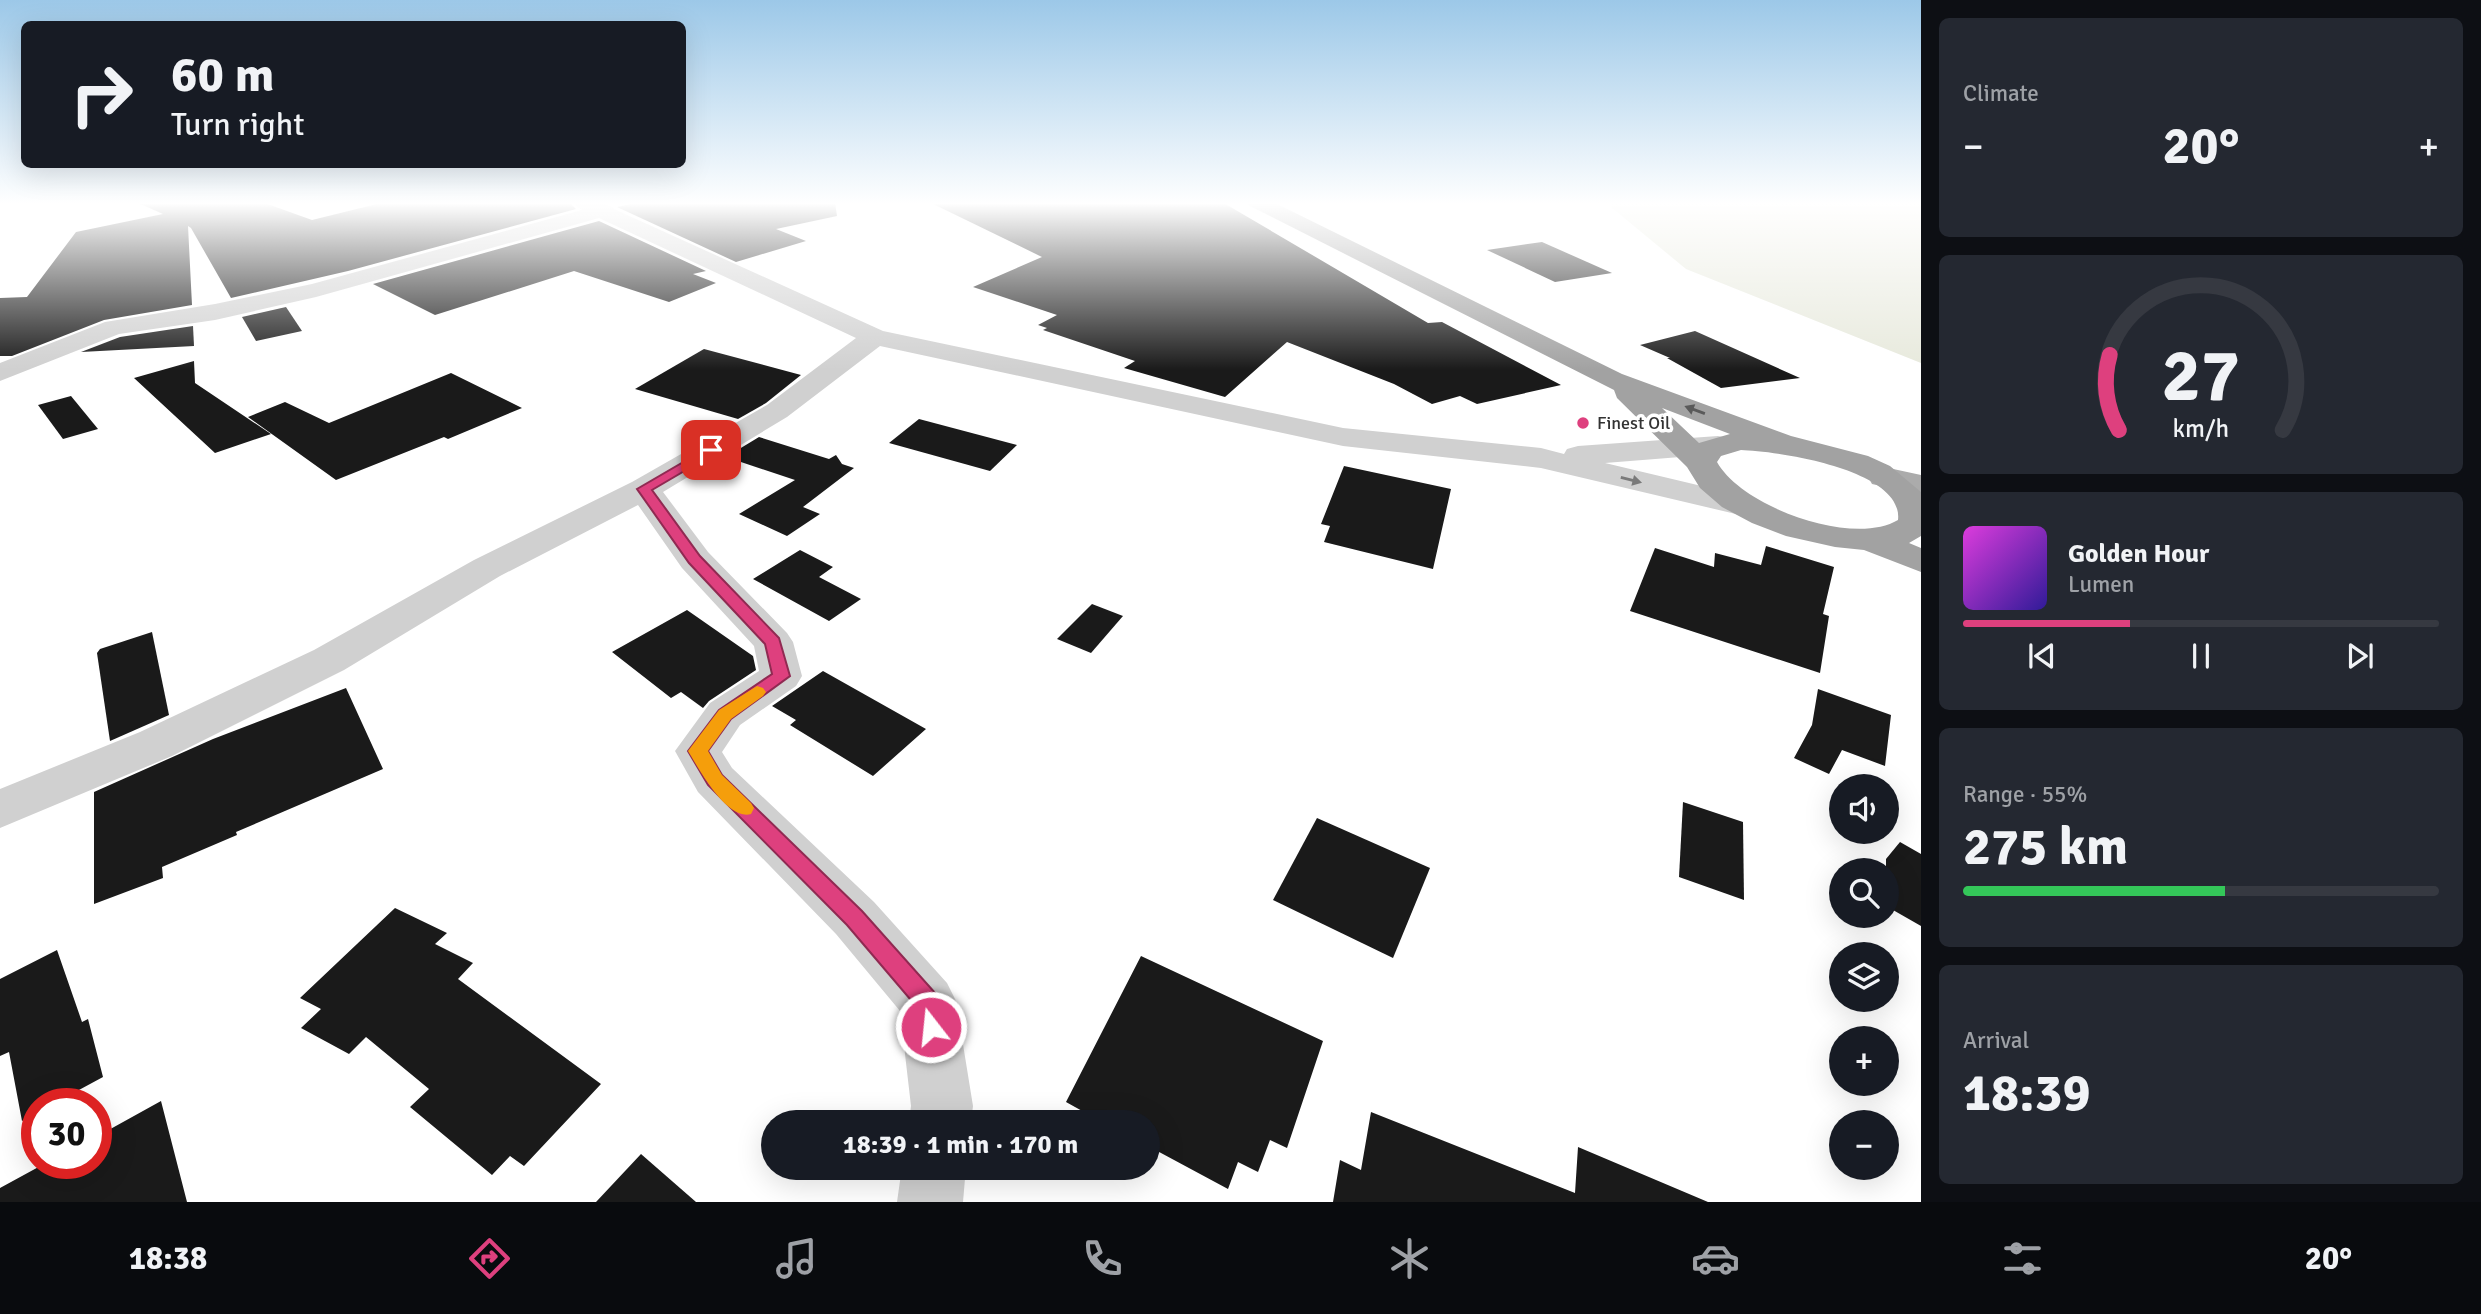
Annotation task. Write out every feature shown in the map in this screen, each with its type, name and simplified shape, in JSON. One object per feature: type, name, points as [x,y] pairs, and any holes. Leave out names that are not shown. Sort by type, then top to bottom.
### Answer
[{"type":"highway","points":[[1369,258],[1612,380],[1782,443],[1836,456],[1884,477],[1908,497],[1917,522],[1866,538],[1805,530],[1762,516],[1740,505],[1710,482],[1703,472],[1701,452],[1612,380]]},
{"type":"highway","points":[[1701,452],[1753,441],[1782,443]]},
{"type":"street","points":[[0,373],[114,327],[215,312],[316,290],[421,258]]},
{"type":"street","points":[[705,258],[875,337],[1343,437],[1541,458],[1740,505]]},
{"type":"street","points":[[0,809],[156,744],[317,666],[487,568],[644,489],[777,411],[875,337]]},
{"type":"street","points":[[1541,458],[1701,452]]},
{"type":"street","points":[[644,489],[695,559],[773,642],[781,676],[725,714],[698,751],[715,780],[855,918],[928,1001],[942,1110]]},
{"type":"street","points":[[930,1202],[933,1180]]},
{"type":"shaded area","points":[[1673,258],[1921,258],[1921,363],[1686,269]]},
{"type":"building","points":[[56,258],[190,258],[192,305],[104,320],[12,356],[0,356],[0,298],[27,297]]},
{"type":"building","points":[[208,258],[395,258],[348,271],[231,298]]},
{"type":"building","points":[[466,258],[678,258],[706,271],[693,274],[716,283],[669,302],[574,271],[435,315],[373,284]]},
{"type":"building","points":[[728,258],[749,258],[736,262]]},
{"type":"building","points":[[1039,258],[1317,258],[1428,323],[1442,322],[1561,385],[1477,404],[1460,396],[1432,404],[1394,384],[1287,342],[1225,397],[1124,368],[1135,361],[1043,330],[1047,328],[1038,325],[1057,315],[973,287]]},
{"type":"building","points":[[1504,258],[1578,258],[1612,273],[1555,282]]},
{"type":"building","points":[[286,307],[302,331],[256,341],[242,317]]},
{"type":"building","points":[[193,326],[194,346],[81,352],[120,337]]},
{"type":"building","points":[[1695,331],[1800,378],[1721,388],[1667,358],[1670,358],[1640,345]]},
{"type":"building","points":[[704,349],[801,375],[766,403],[738,419],[635,389]]},
{"type":"building","points":[[194,361],[195,383],[271,434],[215,453],[134,378]]},
{"type":"building","points":[[451,373],[522,408],[448,439],[444,437],[336,480],[248,417],[285,402],[329,423]]},
{"type":"building","points":[[71,396],[98,429],[63,439],[38,405]]},
{"type":"building","points":[[919,419],[1017,445],[990,471],[889,443]]},
{"type":"building","points":[[759,437],[829,459],[836,455],[842,464],[854,468],[803,507],[820,514],[787,536],[739,514],[795,480],[726,457]]},
{"type":"building","points":[[1344,466],[1451,489],[1433,569],[1324,542],[1330,526],[1321,524]]},
{"type":"building","points":[[1766,546],[1834,567],[1823,614],[1829,616],[1820,673],[1630,611],[1655,548],[1714,567],[1715,553],[1761,565]]},
{"type":"building","points":[[800,550],[833,567],[819,577],[861,599],[829,621],[753,579]]},
{"type":"building","points":[[1092,604],[1123,616],[1091,653],[1057,639]]},
{"type":"building","points":[[687,610],[753,656],[756,670],[709,701],[703,708],[681,692],[671,698],[612,652]]},
{"type":"building","points":[[152,632],[169,715],[110,741],[97,653],[100,649]]},
{"type":"building","points":[[823,671],[926,729],[873,776],[790,725],[796,720],[772,706]]},
{"type":"building","points":[[346,688],[383,769],[162,867],[163,878],[94,904],[94,792],[213,739]]},
{"type":"building","points":[[1818,689],[1891,715],[1885,766],[1842,750],[1829,774],[1794,758],[1812,725]]},
{"type":"building","points":[[1683,802],[1743,822],[1744,900],[1679,877]]},
{"type":"building","points":[[1317,818],[1430,868],[1393,958],[1273,900]]},
{"type":"building","points":[[1899,843],[1921,854],[1921,926],[1899,913],[1899,858],[1887,858]]},
{"type":"building","points":[[395,908],[447,933],[435,944],[473,963],[458,979],[601,1084],[524,1166],[510,1156],[492,1175],[410,1107],[429,1089],[366,1037],[349,1054],[301,1028],[321,1009],[300,998]]},
{"type":"building","points":[[57,950],[82,1022],[88,1019],[103,1077],[83,1088],[21,1088],[21,1116],[9,1052],[0,1056],[0,979]]},
{"type":"building","points":[[1141,956],[1323,1041],[1287,1148],[1270,1140],[1258,1172],[1238,1162],[1228,1189],[1160,1152],[1160,1110],[1080,1110],[1066,1102]]},
{"type":"building","points":[[161,1101],[187,1202],[0,1202],[0,1188],[21,1177],[21,1179],[112,1179],[112,1128]]},
{"type":"building","points":[[1371,1112],[1575,1193],[1578,1147],[1708,1202],[1333,1202],[1340,1160],[1361,1170]]},
{"type":"building","points":[[641,1154],[696,1202],[596,1202]]},
{"type":"slow traffic","points":[[744,808],[715,780],[698,751],[725,714],[757,692]]},
{"type":"place","name":"Finest Oil","points":[[1583,423]]},
{"type":"route","points":[[711,450],[644,489],[695,559],[773,642],[781,676],[725,714],[698,751],[715,780],[855,918],[928,1001],[931,1027]]}]
